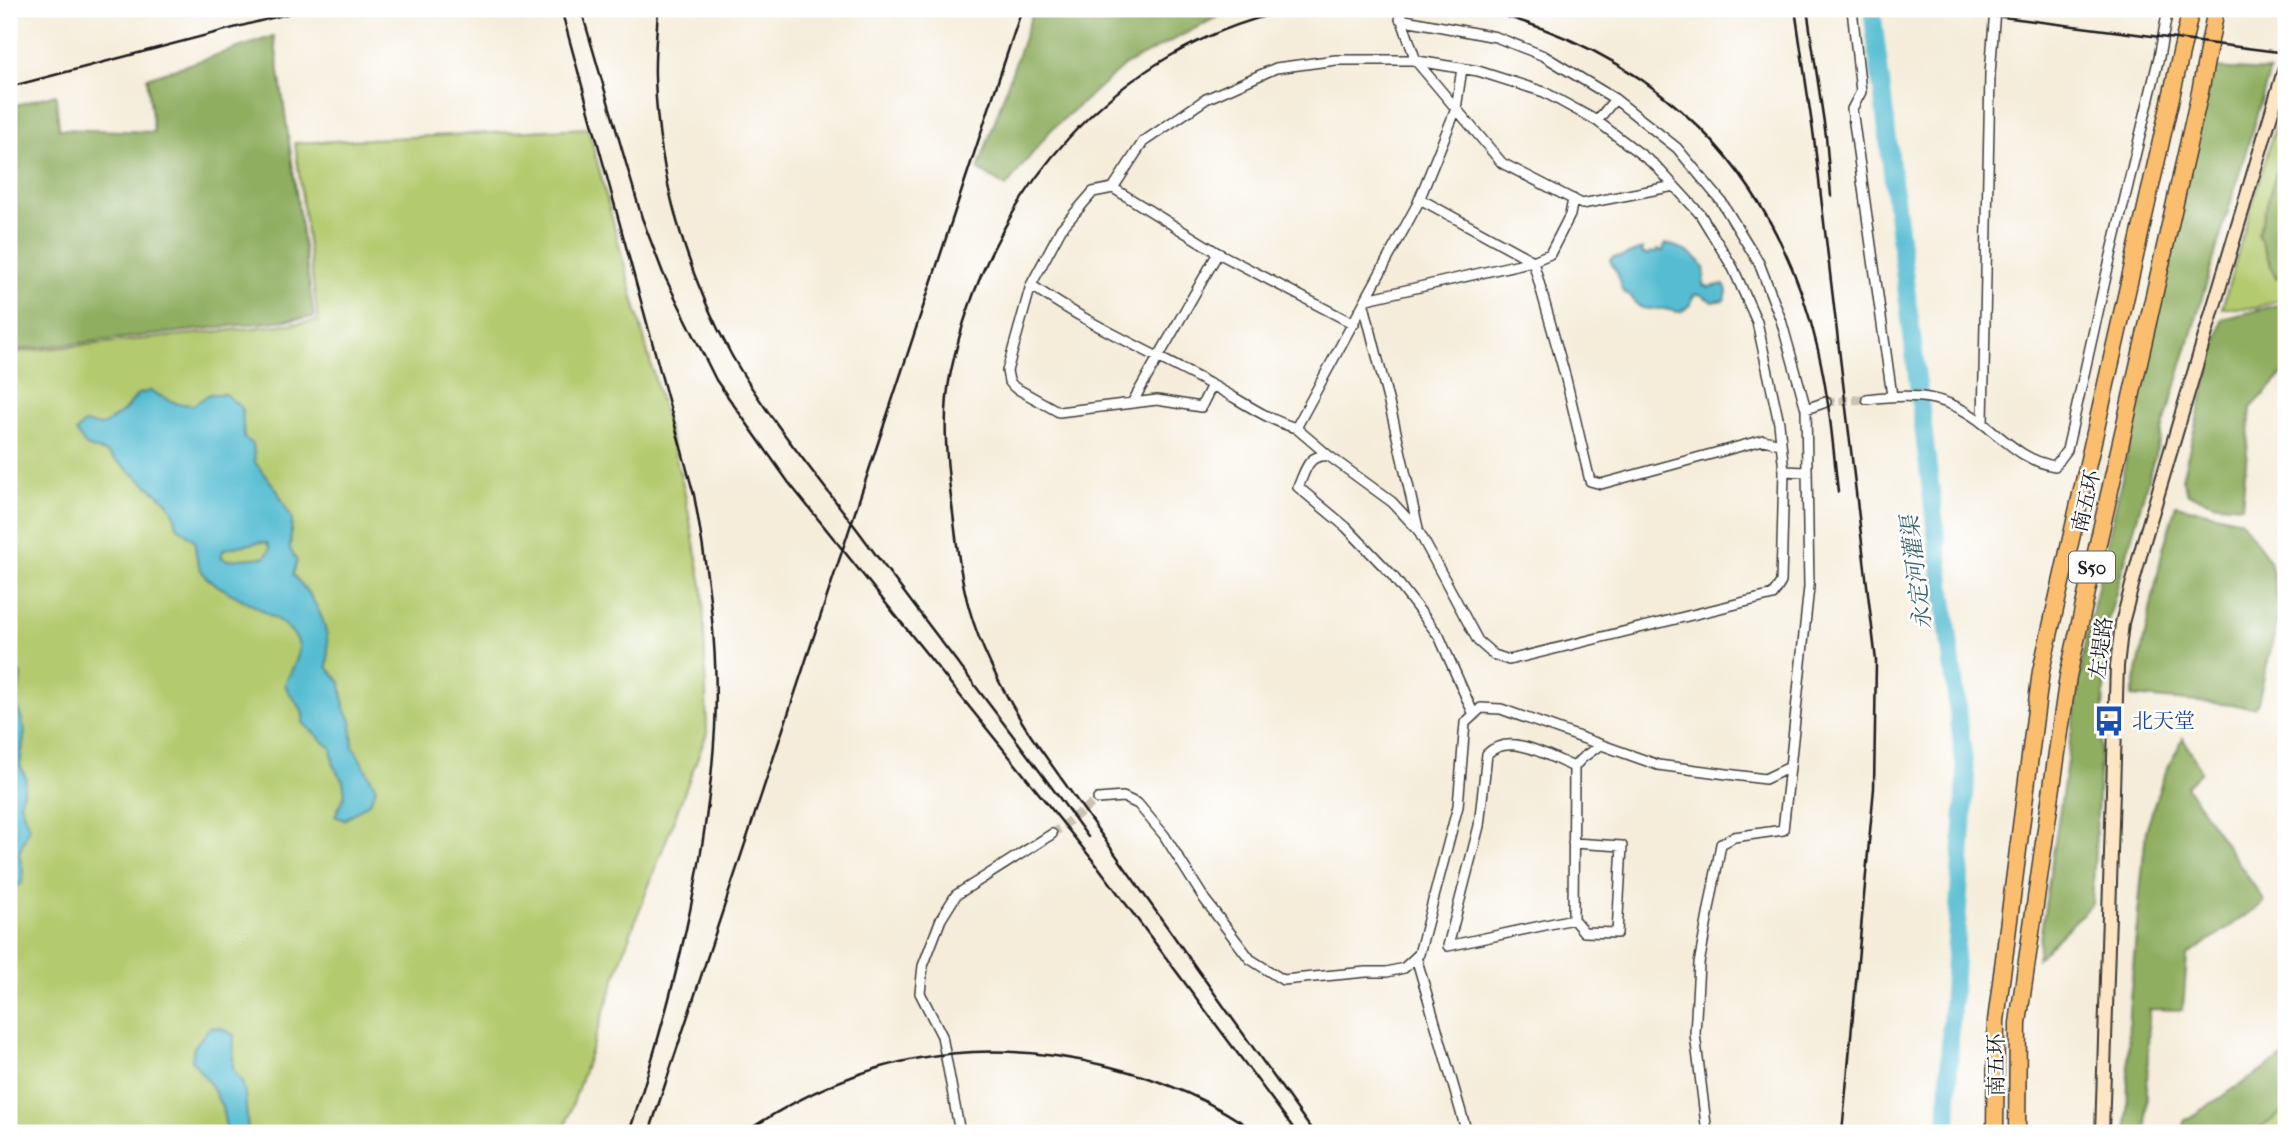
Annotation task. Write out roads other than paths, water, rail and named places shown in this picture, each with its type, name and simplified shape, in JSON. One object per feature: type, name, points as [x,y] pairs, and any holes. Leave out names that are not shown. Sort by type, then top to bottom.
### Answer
[{"type":"highway","name":"南五环","points":[[1995,1133],[1996,1021],[2041,671],[2191,9]]},
{"type":"highway","name":"南五环","points":[[2017,1133],[2018,1023],[2068,676],[2197,106],[2216,9]]},
{"type":"main road","name":"左堤路","points":[[2102,1133],[2114,710],[2122,623],[2286,64]]},
{"type":"street","points":[[1852,9],[1861,92],[1852,109],[1893,396]]},
{"type":"street","points":[[1983,423],[1990,74],[1995,9]]},
{"type":"street","points":[[1867,399],[1893,396],[1947,401],[1983,423],[2015,450],[2038,463],[2055,466],[2067,450],[2168,9]]},
{"type":"street","points":[[1399,14],[1416,61],[1502,163],[1582,204],[1674,186]]},
{"type":"street","points":[[1399,14],[1496,37],[1544,57],[1615,99],[1677,148],[1721,201],[1759,263],[1781,320],[1806,409],[1809,587],[1783,830],[1734,837],[1721,844],[1699,964],[1695,1034],[1707,1133]]},
{"type":"street","points":[[1031,285],[1058,304],[1276,422],[1296,428],[1392,502],[1418,530],[1478,641],[1494,655],[1510,660],[1773,595],[1781,582],[1784,471],[1779,423],[1758,322],[1733,268],[1700,214],[1655,164],[1597,121],[1544,92],[1462,68],[1416,61],[1336,60],[1276,68],[1206,99],[1143,142],[1113,188]]},
{"type":"street","points":[[1296,428],[1420,199],[1456,109],[1462,68]]},
{"type":"street","points":[[1597,121],[1615,99]]},
{"type":"street","points":[[1212,385],[1201,407],[1157,400],[1059,412],[1014,387],[1009,381],[1007,371],[1031,285],[1061,229],[1093,192],[1113,188],[1218,253],[1354,324]]},
{"type":"street","points":[[1420,199],[1533,261],[1566,379],[1590,481],[1601,484],[1763,440],[1781,444]]},
{"type":"street","points":[[1366,302],[1533,261],[1550,254],[1570,215],[1573,199]]},
{"type":"street","points":[[1132,403],[1218,253]]},
{"type":"street","points":[[1366,302],[1418,530]]},
{"type":"street","points":[[1806,409],[1826,402]]},
{"type":"street","points":[[1329,456],[1318,455],[1310,460],[1298,487],[1355,536],[1392,575],[1439,636],[1474,715]]},
{"type":"street","points":[[1784,471],[1806,472]]},
{"type":"street","points":[[1098,799],[1123,797],[1139,804],[1164,835],[1205,900],[1251,959],[1283,980],[1387,972],[1404,968],[1419,954],[1436,898],[1458,806],[1465,723],[1481,708],[1501,709],[1658,765],[1765,779],[1790,767]]},
{"type":"street","points":[[1573,919],[1448,946],[1479,825],[1487,754],[1493,748],[1505,744],[1523,746],[1574,767]]},
{"type":"street","points":[[1573,843],[1622,846],[1617,933],[1584,933],[1573,919],[1573,843],[1574,767],[1600,745]]},
{"type":"street","points":[[960,1133],[942,1035],[920,993],[923,966],[940,919],[956,895],[1052,834]]},
{"type":"street","points":[[1416,957],[1467,1133]]},
{"type":"water","points":[[1665,244],[1675,246],[1698,259],[1705,270],[1703,285],[1710,287],[1723,284],[1727,291],[1724,300],[1713,302],[1699,294],[1694,295],[1689,306],[1681,312],[1637,305],[1622,288],[1610,260],[1643,249],[1642,253],[1648,255],[1650,252],[1656,253],[1657,250],[1663,251]]},
{"type":"water","points":[[150,391],[178,404],[193,405],[210,394],[225,394],[242,408],[244,438],[253,444],[255,462],[277,490],[292,519],[290,549],[297,561],[293,575],[317,606],[322,617],[327,641],[327,667],[341,683],[344,707],[351,720],[353,746],[376,788],[370,802],[344,820],[335,816],[345,794],[343,781],[334,767],[331,748],[303,723],[302,711],[285,684],[299,653],[296,638],[275,618],[206,577],[197,560],[195,541],[177,526],[173,510],[163,498],[107,453],[86,446],[76,432],[84,423],[102,426],[124,411],[138,394]],"holes":[[[267,543],[270,549],[265,557],[227,560],[221,557],[223,550],[228,548]]]},
{"type":"water","points":[[9,655],[21,675],[17,704],[25,731],[20,765],[26,778],[20,804],[29,827],[19,854],[23,871],[22,883],[12,890],[9,889]]},
{"type":"water","points":[[210,1027],[221,1028],[234,1035],[233,1069],[242,1082],[245,1093],[248,1133],[227,1133],[222,1107],[212,1087],[192,1060],[194,1047]]},
{"type":"waterway","name":"永定河灌渠","points":[[1872,9],[1966,778],[1947,1133]]},
{"type":"tunnel","points":[[1826,402],[1867,399]]},
{"type":"tunnel","points":[[1052,834],[1098,799]]},
{"type":"railway","points":[[9,87],[306,9]]},
{"type":"railway","points":[[561,9],[694,495],[714,640],[715,728],[711,780],[696,882],[673,983],[629,1133]]},
{"type":"railway","points":[[581,9],[642,218],[663,273],[716,380],[789,483],[1099,868],[1297,1133]]},
{"type":"railway","points":[[658,9],[655,52],[657,114],[668,186],[688,256],[715,324],[761,402],[1088,837]]},
{"type":"railway","points":[[649,1133],[1022,9]]},
{"type":"railway","points":[[1295,9],[1230,28],[1170,56],[1116,93],[1069,138],[1029,188],[995,245],[969,306],[948,387],[946,434],[951,498],[966,594],[974,625],[1003,690],[1031,736],[1314,1133]]},
{"type":"railway","points":[[1479,9],[1544,29],[1602,56],[1654,89],[1700,128],[1740,175],[1773,227],[1799,285],[1822,368],[1838,492]]},
{"type":"railway","points":[[1795,9],[1814,138],[1876,661],[1874,788],[1842,1133]]},
{"type":"railway","points":[[1807,9],[1826,136],[1831,196]]},
{"type":"railway","points":[[1940,9],[2286,53]]},
{"type":"railway","points":[[744,1133],[830,1085],[874,1069],[918,1058],[963,1052],[1058,1056],[1147,1077],[1204,1101],[1257,1133]]},
{"type":"place","name":"北天堂","points":[[2109,721]]}]
